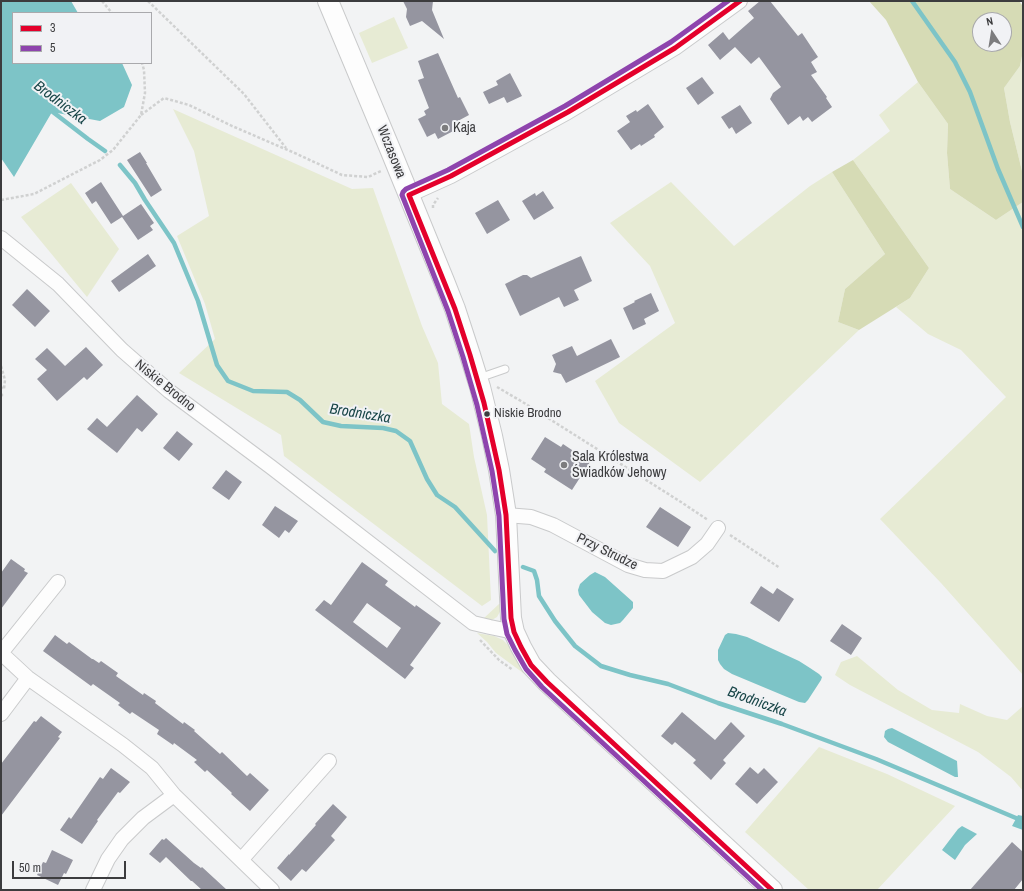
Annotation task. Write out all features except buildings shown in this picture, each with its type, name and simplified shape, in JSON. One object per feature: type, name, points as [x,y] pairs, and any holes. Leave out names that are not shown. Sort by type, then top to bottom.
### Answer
[{"type":"street","name":"Wczasowa","points":[[328,1],[409,195],[483,383],[506,515],[509,600],[514,632]]},
{"type":"street","points":[[409,195],[451,176],[568,112],[675,48],[740,1]]},
{"type":"street","name":"Niskie Brodno","points":[[1,238],[58,284],[122,350],[169,391],[271,467],[473,623],[490,628],[514,632]]},
{"type":"street","name":"Przy Strudze","points":[[506,515],[531,517],[553,525],[628,565],[644,570],[663,571],[692,557],[707,544],[718,528]]},
{"type":"street","points":[[58,582],[1,653],[28,678],[123,745],[152,768],[174,795],[272,890]]},
{"type":"street","points":[[514,632],[531,665],[547,682],[772,890]]},
{"type":"street","points":[[1,714],[28,678]]},
{"type":"street","points":[[241,860],[329,761]]},
{"type":"street","points":[[93,890],[108,858],[122,839],[143,818],[174,795]]},
{"type":"lane","points":[[483,383],[505,369]]},
{"type":"path","points":[[102,1],[111,12]]},
{"type":"path","points":[[148,1],[244,94],[286,149]]},
{"type":"path","points":[[140,114],[145,93],[142,64]]},
{"type":"path","points":[[1,200],[34,194],[100,160],[113,150],[140,114],[164,98],[189,105],[232,126],[342,175],[368,177],[383,170]]},
{"type":"path","points":[[1,366],[5,380],[4,389],[1,387]]},
{"type":"path","points":[[483,383],[521,401],[681,502],[780,568]]},
{"type":"green space","points":[[869,1],[1019,1],[1022,5],[1023,13],[1023,51],[1020,66],[1004,88],[1010,122],[1023,175],[1023,202],[996,220],[950,189],[947,153],[948,124],[918,82],[886,20]]},
{"type":"green space","points":[[394,17],[408,48],[372,63],[359,33]]},
{"type":"green space","points":[[1023,51],[1023,175],[1010,122],[1004,88],[1020,66]]},
{"type":"green space","points":[[918,82],[948,124],[947,153],[950,189],[996,220],[1023,202],[1023,675],[941,583],[880,519],[1006,397],[961,350],[928,334],[896,307],[910,298],[929,268],[853,160],[890,131],[879,115]]},
{"type":"green space","points":[[173,109],[352,189],[373,188],[422,326],[438,363],[442,404],[469,424],[474,457],[487,515],[491,600],[482,606],[284,456],[281,435],[179,373],[215,339],[205,304],[177,236],[209,216],[194,151]]},
{"type":"green space","points":[[853,160],[929,268],[910,298],[859,330],[838,322],[845,289],[885,254],[832,172]]},
{"type":"green space","points":[[832,172],[885,254],[845,289],[838,322],[859,330],[700,482],[619,423],[595,381],[675,323],[650,266],[610,223],[671,182],[734,246],[810,186]]},
{"type":"green space","points":[[71,183],[119,249],[87,297],[21,217]]},
{"type":"green space","points":[[499,604],[501,604],[501,610],[497,617],[492,620],[483,619]]},
{"type":"green space","points":[[477,633],[494,636],[503,640],[510,647],[525,671],[534,681],[496,653]]},
{"type":"green space","points":[[857,656],[898,690],[932,710],[959,713],[960,704],[987,716],[1007,720],[1023,706],[1023,791],[1011,777],[978,752],[850,685],[835,675],[841,662]]},
{"type":"green space","points":[[819,747],[887,774],[955,806],[877,890],[809,890],[745,832]]},
{"type":"water","points":[[1,1],[71,1],[77,12],[12,12],[12,64],[122,64],[132,85],[124,107],[100,121],[52,112],[14,177],[1,158]]},
{"type":"water","points":[[595,572],[605,577],[633,602],[633,608],[620,623],[611,625],[605,623],[592,612],[579,595],[578,590],[580,584]]},
{"type":"water","points":[[728,633],[747,637],[799,661],[819,674],[822,677],[821,680],[808,700],[805,703],[799,702],[732,674],[724,669],[718,660],[718,650],[725,635]]},
{"type":"water","points":[[892,728],[957,761],[958,777],[955,777],[888,742],[884,737],[885,731]]},
{"type":"water","points":[[1018,815],[1023,816],[1023,830],[1012,826]]},
{"type":"water","points":[[962,826],[977,834],[965,845],[955,860],[942,850]]},
{"type":"waterway","points":[[912,1],[955,62],[970,92],[998,169],[1023,227]]},
{"type":"waterway","name":"Brodniczka","points":[[49,109],[105,151]]},
{"type":"waterway","name":"Brodniczka","points":[[120,165],[135,183],[174,243],[198,301],[217,365],[228,381],[253,391],[287,392],[300,400],[323,422],[341,426],[383,428],[396,431],[410,441],[427,479],[437,495],[455,507],[495,551]]},
{"type":"waterway","name":"Brodniczka","points":[[523,567],[534,571],[539,596],[555,621],[575,646],[601,666],[668,684],[718,703],[782,724],[876,759],[1023,821]]},
{"type":"transit line","name":"5","points":[[728,1],[671,42],[565,106],[448,170],[406,189],[402,195],[448,311],[477,405],[492,471],[499,516],[504,619],[507,634],[515,650],[526,669],[542,687],[762,890]]},
{"type":"transit line","name":"3","points":[[409,195],[451,176],[568,112],[675,48],[740,1]]},
{"type":"transit line","name":"3","points":[[409,195],[455,309],[484,403],[499,470],[506,515],[511,618],[514,632],[521,647],[531,665],[547,682],[772,890]]},
{"type":"place","name":"Kaja","points":[[445,128]]},
{"type":"place","name":"Niskie Brodno","points":[[487,414]]},
{"type":"place","name":"Sala Królestwa Świadków Jehowy","points":[[564,465]]}]
